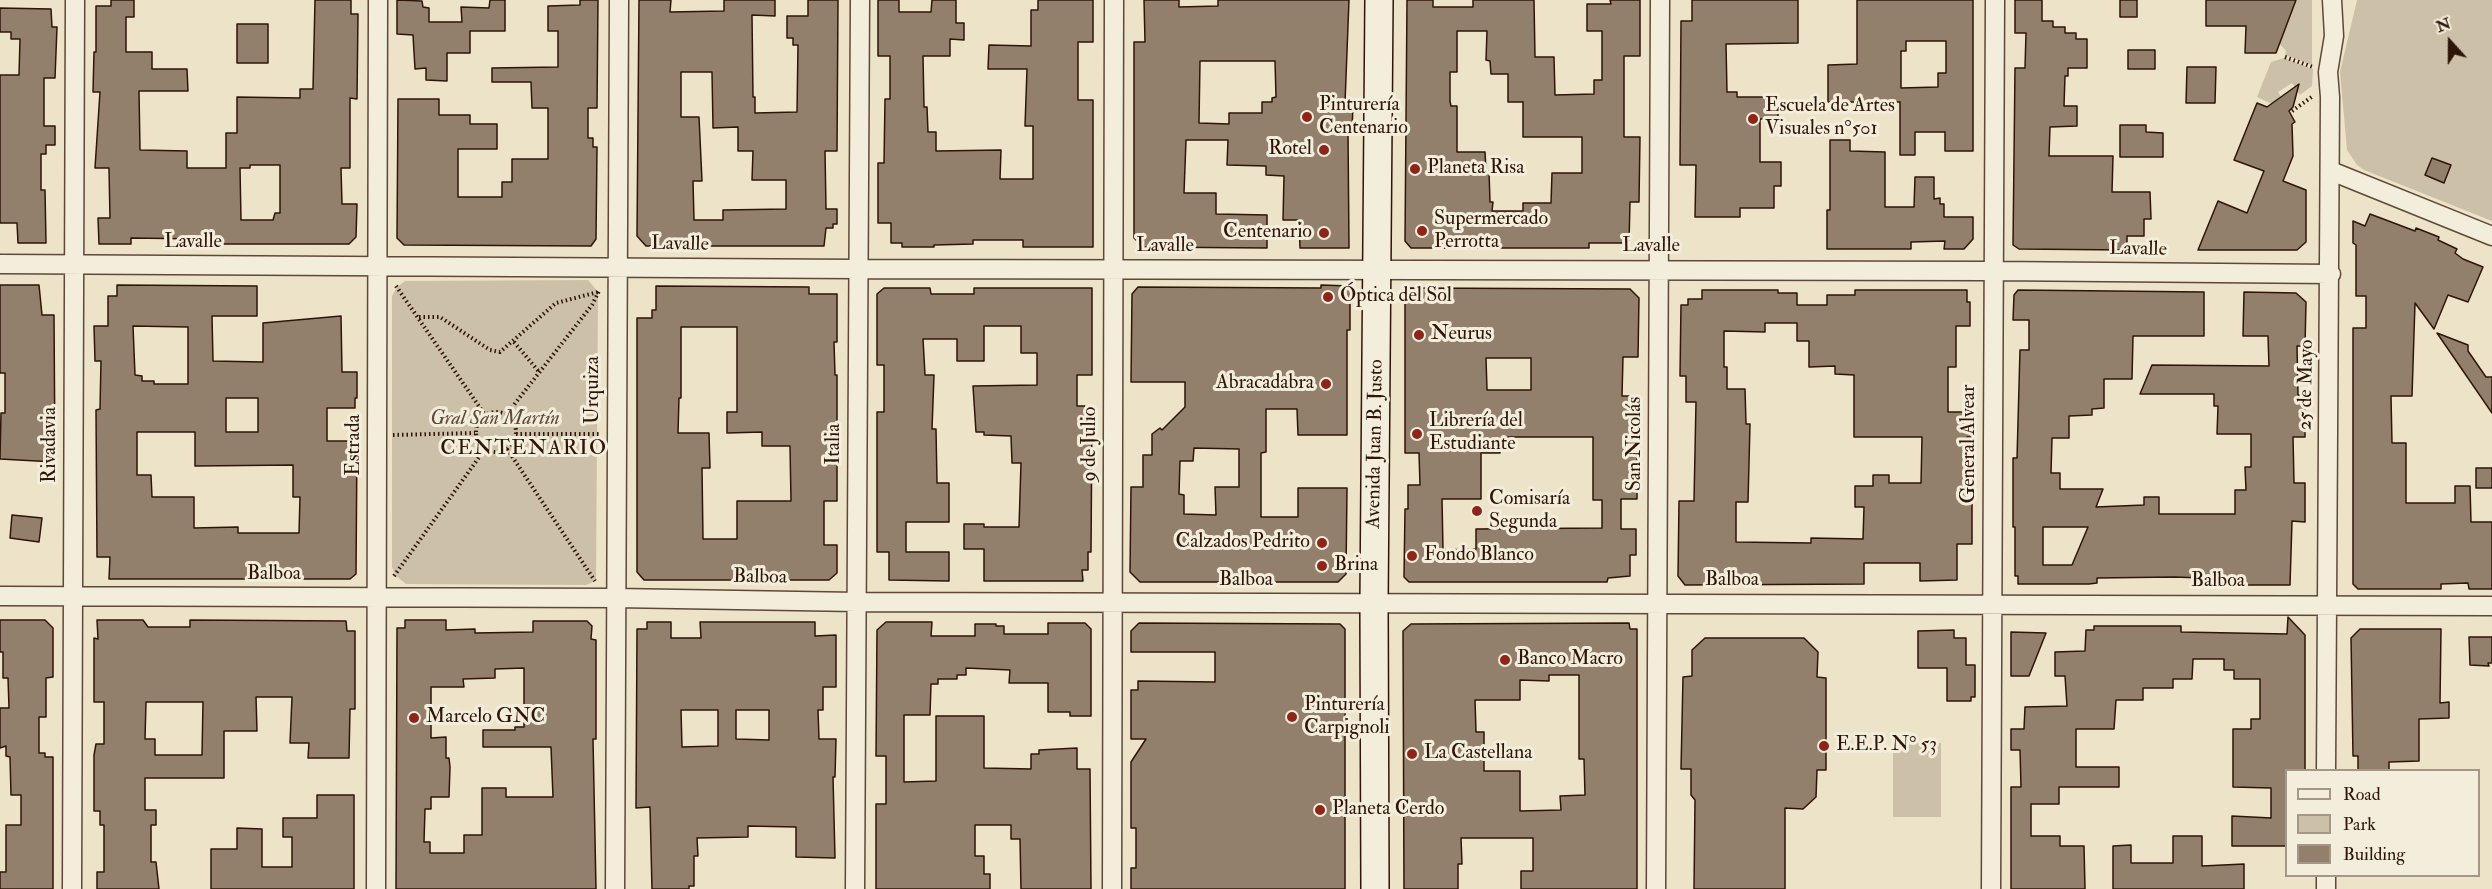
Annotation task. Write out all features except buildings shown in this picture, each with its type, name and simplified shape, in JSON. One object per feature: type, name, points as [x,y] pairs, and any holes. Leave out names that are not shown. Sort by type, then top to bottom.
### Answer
[{"type":"main road","name":"Avenida Juan B. Justo","points":[[1375,889],[1374,603],[1379,0]]},
{"type":"street","name":"Rivadavia","points":[[72,889],[75,0]]},
{"type":"street","name":"Estrada","points":[[376,889],[378,0]]},
{"type":"street","name":"Urquiza","points":[[615,889],[619,0]]},
{"type":"street","name":"Italia","points":[[855,889],[860,0]]},
{"type":"street","name":"9 de Julio","points":[[1112,889],[1114,0]]},
{"type":"street","name":"San Nicolás","points":[[1656,889],[1660,0]]},
{"type":"street","name":"General Alvear","points":[[1991,889],[1995,0]]},
{"type":"street","name":"25 de Mayo","points":[[2326,769],[2331,274],[2328,72],[2334,36],[2332,0]]},
{"type":"street","points":[[2334,36],[2343,0]]},
{"type":"street","points":[[2331,171],[2492,236]]},
{"type":"street","name":"Lavalle","points":[[0,264],[2331,274]]},
{"type":"street","name":"Balboa","points":[[0,596],[616,598],[857,602],[2492,606]]},
{"type":"path","points":[[2285,57],[2328,72]]},
{"type":"path","points":[[378,266],[419,317],[486,415]]},
{"type":"path","points":[[506,415],[592,305],[598,292],[617,267]]},
{"type":"path","points":[[419,317],[440,317],[496,353],[514,342],[556,303],[598,292]]},
{"type":"path","points":[[514,342],[540,373]]},
{"type":"path","points":[[496,412],[506,415],[514,423],[516,434],[511,446],[507,449],[496,453],[480,445],[475,433],[478,423],[486,415],[496,412]]},
{"type":"path","points":[[378,435],[475,433]]},
{"type":"path","points":[[516,434],[616,434]]},
{"type":"path","points":[[377,598],[485,449]]},
{"type":"path","points":[[507,449],[596,581],[616,598]]},
{"type":"green space","points":[[2294,0],[2312,0],[2312,65],[2285,55],[2286,51],[2278,42]]},
{"type":"green space","points":[[2357,0],[2492,0],[2492,221],[2364,170],[2357,165],[2347,150],[2340,72]]},
{"type":"green space","points":[[2284,58],[2313,69],[2312,86],[2300,95],[2292,83],[2278,92],[2281,97],[2272,104],[2257,97],[2271,62]]},
{"type":"green space","name":"Gral San Martín","points":[[588,280],[598,292],[596,581],[586,585],[406,584],[395,575],[392,567],[392,296],[397,287],[405,281]]},
{"type":"green space","points":[[1893,743],[1941,743],[1941,817],[1893,817]]},
{"type":"place","name":"Pinturería Centenario","points":[[1307,117]]},
{"type":"place","name":"Escuela de Artes Visuales n°501","points":[[1753,119]]},
{"type":"place","name":"Rotel","points":[[1324,150]]},
{"type":"place","name":"Planeta Risa","points":[[1415,169]]},
{"type":"place","name":"Supermercado Perrotta","points":[[1422,231]]},
{"type":"place","name":"Centenario","points":[[1324,233]]},
{"type":"place","name":"Óptica del Sol","points":[[1328,297]]},
{"type":"place","name":"Neurus","points":[[1419,335]]},
{"type":"place","name":"Abracadabra","points":[[1326,384]]},
{"type":"place","name":"Librería del Estudiante","points":[[1417,434]]},
{"type":"place","name":"Comisaría Segunda","points":[[1477,511]]},
{"type":"place","name":"Calzados Pedrito","points":[[1322,543]]},
{"type":"place","name":"Fondo Blanco","points":[[1412,556]]},
{"type":"place","name":"Brina","points":[[1322,566]]},
{"type":"place","name":"Banco Macro","points":[[1505,660]]},
{"type":"place","name":"Pinturería Carpignoli","points":[[1292,717]]},
{"type":"place","name":"Marcelo GNC","points":[[414,718]]},
{"type":"place","name":"E.E.P. N° 53","points":[[1824,746]]},
{"type":"place","name":"La Castellana","points":[[1412,754]]},
{"type":"place","name":"Planeta Cerdo","points":[[1320,810]]},
{"type":"district","name":"CENTENARIO","points":[[524,449]]}]
